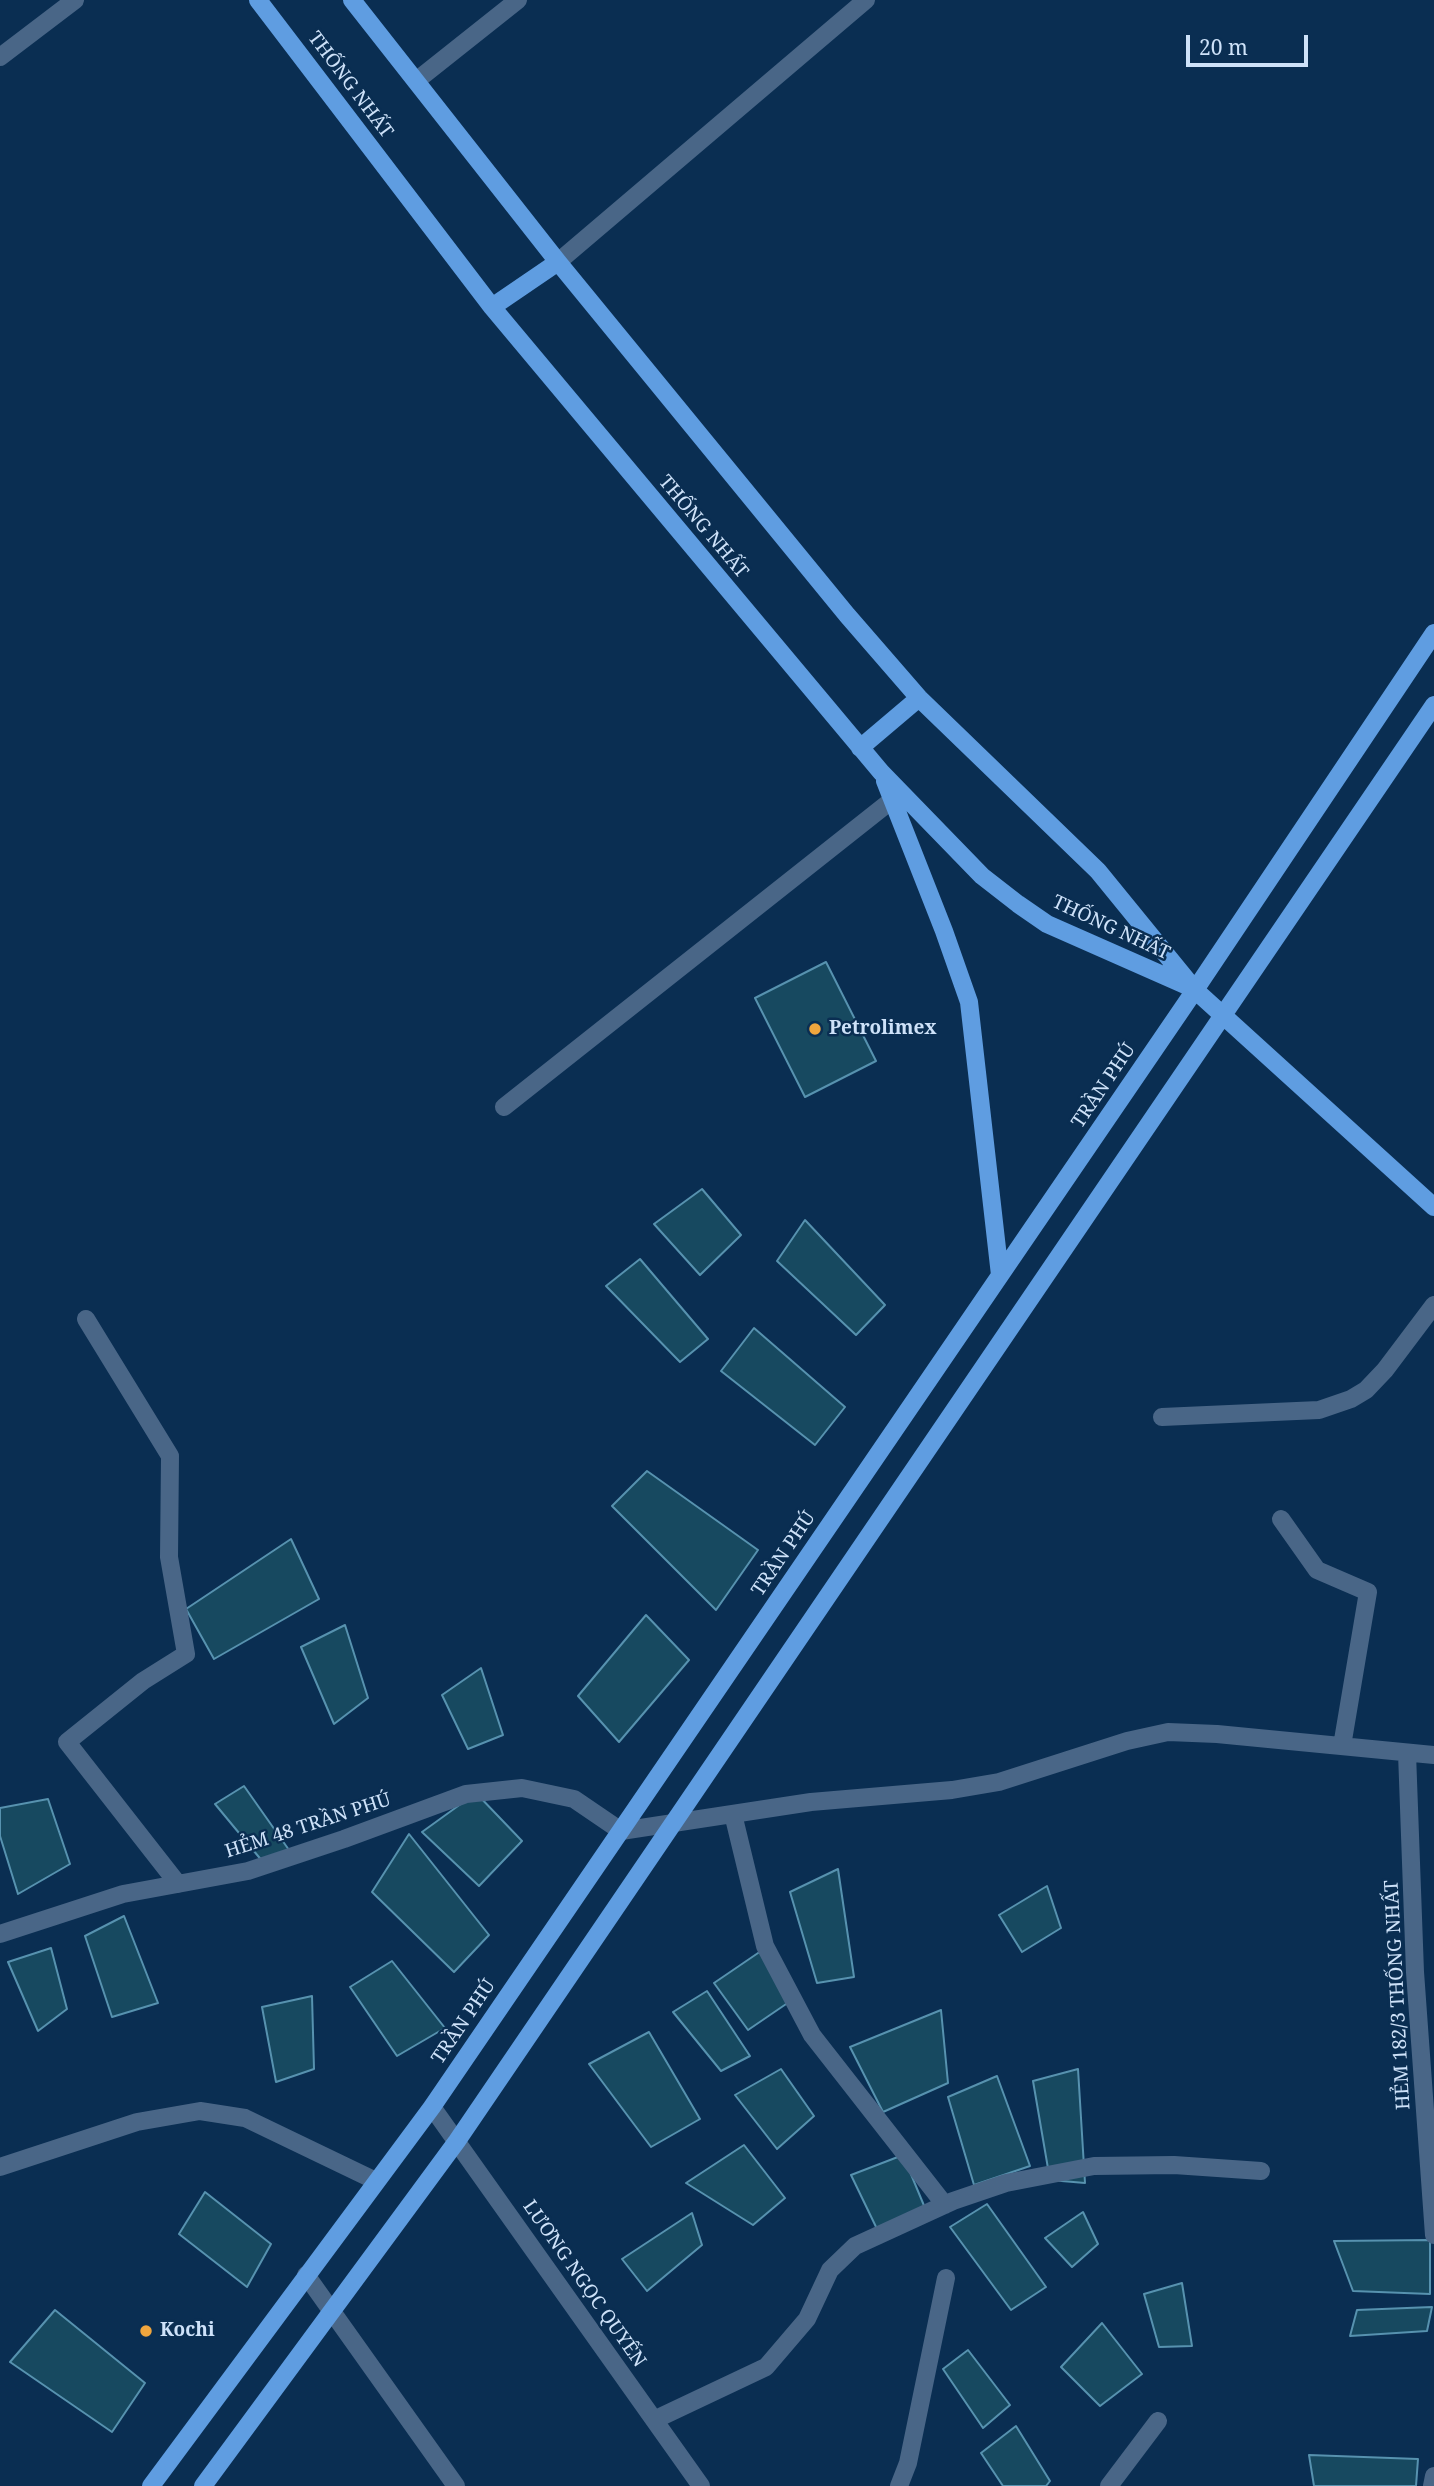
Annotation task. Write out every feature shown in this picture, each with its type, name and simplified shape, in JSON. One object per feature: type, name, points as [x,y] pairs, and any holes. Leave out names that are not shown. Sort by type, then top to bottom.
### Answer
[{"type":"main road","name":"THỐNG NHẤT","points":[[258,0],[492,307],[881,772],[982,876],[1018,904],[1047,924],[1195,990]]},
{"type":"main road","name":"THỐNG NHẤT","points":[[352,0],[558,262],[846,615],[919,698],[1098,871],[1195,990],[1434,1207]]},
{"type":"main road","points":[[492,307],[558,262]]},
{"type":"main road","name":"TRẦN PHÚ","points":[[151,2486],[432,2107],[1195,990],[1434,633]]},
{"type":"main road","points":[[860,748],[919,698]]},
{"type":"main road","points":[[203,2486],[457,2141],[1434,705]]},
{"type":"main road","points":[[881,772],[969,1002],[1000,1275]]},
{"type":"street","points":[[0,57],[75,0]]},
{"type":"street","points":[[416,81],[518,0]]},
{"type":"street","points":[[558,262],[866,0]]},
{"type":"street","points":[[504,1107],[892,800]]},
{"type":"street","points":[[1162,1417],[1320,1410],[1351,1399],[1366,1390],[1385,1370],[1434,1305]]},
{"type":"street","points":[[86,1320],[170,1455],[169,1557],[186,1654],[143,1681],[67,1742],[178,1884]]},
{"type":"street","points":[[1281,1518],[1317,1570],[1368,1592],[1342,1746]]},
{"type":"street","points":[[621,1831],[811,1802],[952,1790],[999,1782],[1127,1741],[1168,1732],[1217,1734],[1434,1755]]},
{"type":"street","name":"HẺM 182/3 THỐNG NHẤT","points":[[1407,1753],[1415,1972],[1434,2225]]},
{"type":"street","name":"HẺM 48 TRẦN PHÚ","points":[[0,1934],[123,1894],[247,1871],[466,1794],[522,1787],[573,1799],[621,1831]]},
{"type":"street","points":[[733,1814],[765,1946],[812,2035],[945,2205]]},
{"type":"street","name":"LƯƠNG NGỌC QUYẾN","points":[[432,2107],[701,2486]]},
{"type":"street","points":[[0,2167],[138,2122],[200,2111],[245,2118],[376,2182]]},
{"type":"street","points":[[654,2420],[766,2367],[807,2319],[830,2270],[855,2246],[945,2205],[1006,2183],[1094,2166],[1174,2165],[1261,2171]]},
{"type":"street","points":[[306,2275],[456,2486]]},
{"type":"street","points":[[900,2486],[908,2463],[946,2278]]},
{"type":"street","points":[[1109,2486],[1158,2421]]},
{"type":"street","points":[[1432,2486],[1434,2476]]},
{"type":"building","name":"Petrolimex","points":[[826,962],[876,1061],[805,1097],[755,998]]},
{"type":"building","points":[[702,1189],[741,1235],[700,1275],[654,1224]]},
{"type":"building","points":[[805,1220],[885,1305],[856,1335],[777,1261]]},
{"type":"building","points":[[640,1259],[708,1339],[680,1362],[606,1286]]},
{"type":"building","points":[[754,1328],[845,1407],[815,1445],[721,1371]]},
{"type":"building","points":[[647,1471],[758,1550],[716,1610],[612,1506]]},
{"type":"building","points":[[291,1539],[319,1599],[214,1659],[186,1609]]},
{"type":"building","points":[[646,1615],[689,1660],[619,1742],[578,1696]]},
{"type":"building","points":[[345,1625],[368,1698],[334,1724],[301,1647]]},
{"type":"building","points":[[481,1668],[503,1735],[468,1749],[442,1695]]},
{"type":"building","points":[[244,1786],[289,1850],[263,1862],[215,1804]]},
{"type":"building","points":[[476,1793],[522,1841],[479,1886],[422,1832]]},
{"type":"building","points":[[48,1799],[70,1864],[18,1894],[0,1836],[0,1808]]},
{"type":"building","points":[[409,1834],[489,1935],[454,1972],[372,1892]]},
{"type":"building","points":[[838,1869],[854,1977],[817,1983],[790,1892]]},
{"type":"building","points":[[1047,1886],[1061,1928],[1022,1952],[999,1915]]},
{"type":"building","points":[[124,1916],[158,2003],[112,2017],[85,1936]]},
{"type":"building","points":[[51,1948],[67,2009],[38,2031],[8,1962]]},
{"type":"building","points":[[761,1951],[792,2000],[748,2030],[714,1983]]},
{"type":"building","points":[[392,1961],[445,2028],[397,2056],[350,1987]]},
{"type":"building","points":[[707,1991],[750,2056],[721,2071],[673,2012]]},
{"type":"building","points":[[312,1996],[314,2069],[276,2082],[262,2007]]},
{"type":"building","points":[[941,2010],[948,2083],[883,2112],[850,2047]]},
{"type":"building","points":[[649,2032],[700,2119],[651,2147],[589,2064]]},
{"type":"building","points":[[781,2069],[814,2116],[777,2149],[735,2095]]},
{"type":"building","points":[[1078,2069],[1085,2183],[1050,2180],[1033,2081]]},
{"type":"building","points":[[997,2076],[1030,2166],[974,2185],[948,2097]]},
{"type":"building","points":[[744,2145],[785,2198],[753,2225],[686,2183]]},
{"type":"building","points":[[903,2155],[925,2208],[878,2231],[851,2175]]},
{"type":"building","points":[[205,2192],[271,2244],[247,2287],[179,2234]]},
{"type":"building","points":[[987,2204],[1046,2287],[1011,2310],[950,2227]]},
{"type":"building","points":[[1083,2212],[1098,2244],[1072,2267],[1045,2238]]},
{"type":"building","points":[[692,2213],[702,2245],[647,2291],[622,2259]]},
{"type":"building","points":[[1430,2240],[1430,2294],[1353,2291],[1334,2241]]},
{"type":"building","points":[[1182,2283],[1192,2346],[1159,2347],[1144,2294]]},
{"type":"building","points":[[1432,2307],[1427,2331],[1350,2336],[1357,2310]]},
{"type":"building","points":[[55,2310],[145,2383],[112,2432],[10,2362]]},
{"type":"building","points":[[1102,2323],[1142,2374],[1100,2406],[1061,2367]]},
{"type":"building","points":[[968,2350],[1010,2405],[983,2428],[943,2369]]},
{"type":"building","points":[[1016,2426],[1050,2481],[1046,2486],[1003,2486],[981,2453]]},
{"type":"building","points":[[1309,2455],[1418,2459],[1416,2486],[1314,2486]]},
{"type":"place","name":"Petrolimex","points":[[815,1029]]},
{"type":"place","name":"Kochi","points":[[146,2331]]}]
